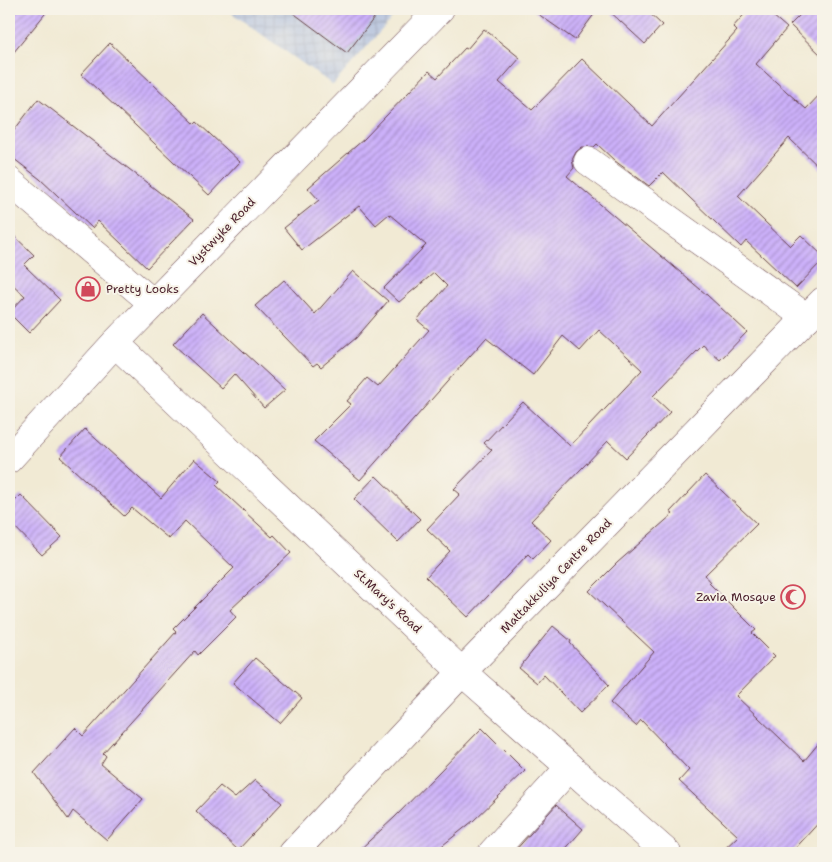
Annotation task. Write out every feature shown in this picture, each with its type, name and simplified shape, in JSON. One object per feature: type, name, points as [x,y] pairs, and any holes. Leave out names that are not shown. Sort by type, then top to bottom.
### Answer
[{"type":"street","name":"Vystwyke Road","points":[[9,460],[153,303],[440,9]]},
{"type":"street","points":[[588,162],[815,310]]},
{"type":"street","points":[[9,180],[153,303]]},
{"type":"street","name":"Mattakkuliya Centre Road","points":[[293,853],[462,672],[815,310]]},
{"type":"street","name":"St.Mary's Road","points":[[115,343],[462,672],[667,853]]},
{"type":"street","points":[[492,853],[570,767]]},
{"type":"shaded area","points":[[226,9],[400,9],[333,85]]},
{"type":"building","points":[[9,9],[49,9],[9,58]]},
{"type":"building","points":[[288,9],[381,9],[347,53]]},
{"type":"building","points":[[531,9],[598,9],[575,40]]},
{"type":"building","points":[[607,9],[645,9],[662,25],[645,44]]},
{"type":"building","points":[[749,9],[765,9],[787,28],[756,64],[806,109],[823,91],[823,171],[789,138],[738,196],[790,246],[801,235],[823,256],[823,260],[796,288],[746,241],[741,247],[663,172],[649,186],[615,161],[597,144],[594,147],[582,147],[576,152],[572,160],[574,168],[567,176],[707,295],[747,332],[720,360],[703,345],[653,396],[670,412],[626,458],[608,441],[531,521],[551,540],[533,559],[528,554],[468,617],[426,577],[450,551],[427,529],[460,494],[454,489],[492,450],[484,443],[523,402],[570,446],[642,370],[599,330],[580,351],[563,336],[533,375],[486,338],[360,480],[314,441],[351,404],[347,401],[367,378],[378,387],[429,330],[417,320],[447,286],[434,273],[399,302],[384,288],[426,245],[389,214],[376,225],[359,206],[302,250],[284,228],[319,200],[308,188],[364,139],[429,71],[437,78],[465,48],[467,49],[484,29],[520,58],[499,82],[532,110],[582,59],[652,126],[737,31],[733,27]]},
{"type":"building","points":[[806,9],[823,9],[823,57],[790,25]]},
{"type":"building","points":[[110,43],[195,124],[197,122],[240,162],[209,195],[81,74]]},
{"type":"building","points":[[38,99],[194,219],[147,268],[98,221],[92,228],[40,179],[9,155],[9,137]]},
{"type":"building","points":[[9,231],[34,255],[24,265],[60,300],[29,333],[9,313],[25,296],[9,281]]},
{"type":"building","points":[[353,271],[388,301],[356,338],[321,367],[317,363],[313,366],[255,306],[284,280],[315,314]]},
{"type":"building","points":[[202,313],[285,390],[264,408],[234,374],[221,388],[173,344]]},
{"type":"building","points":[[85,429],[161,498],[194,459],[220,481],[216,485],[272,537],[274,535],[291,553],[230,610],[236,617],[198,655],[195,651],[103,753],[106,756],[101,764],[143,799],[107,840],[73,811],[68,819],[34,773],[75,728],[83,736],[176,632],[173,629],[234,568],[185,521],[169,539],[132,508],[124,516],[60,457]]},
{"type":"building","points":[[705,475],[757,524],[705,575],[711,582],[709,583],[756,630],[752,633],[775,656],[736,696],[804,761],[823,738],[823,818],[791,853],[720,853],[738,836],[679,781],[689,770],[641,720],[636,726],[610,703],[654,652],[589,591],[617,563],[673,514],[670,512]]},
{"type":"building","points":[[376,476],[420,519],[398,542],[354,499]]},
{"type":"building","points":[[21,495],[62,537],[42,555],[9,521],[9,507]]},
{"type":"building","points":[[553,626],[571,641],[570,643],[609,685],[580,713],[544,675],[537,683],[519,668]]},
{"type":"building","points":[[255,658],[302,698],[280,723],[233,683]]},
{"type":"building","points":[[482,728],[525,771],[473,821],[433,853],[356,853],[395,817]]},
{"type":"building","points":[[255,780],[282,803],[238,850],[196,811],[220,786],[235,798]]},
{"type":"building","points":[[556,805],[583,829],[562,853],[513,853]]},
{"type":"place","name":"Pretty Looks","points":[[88,289]]},
{"type":"place","name":"Zavia Mosque","points":[[793,597]]}]
